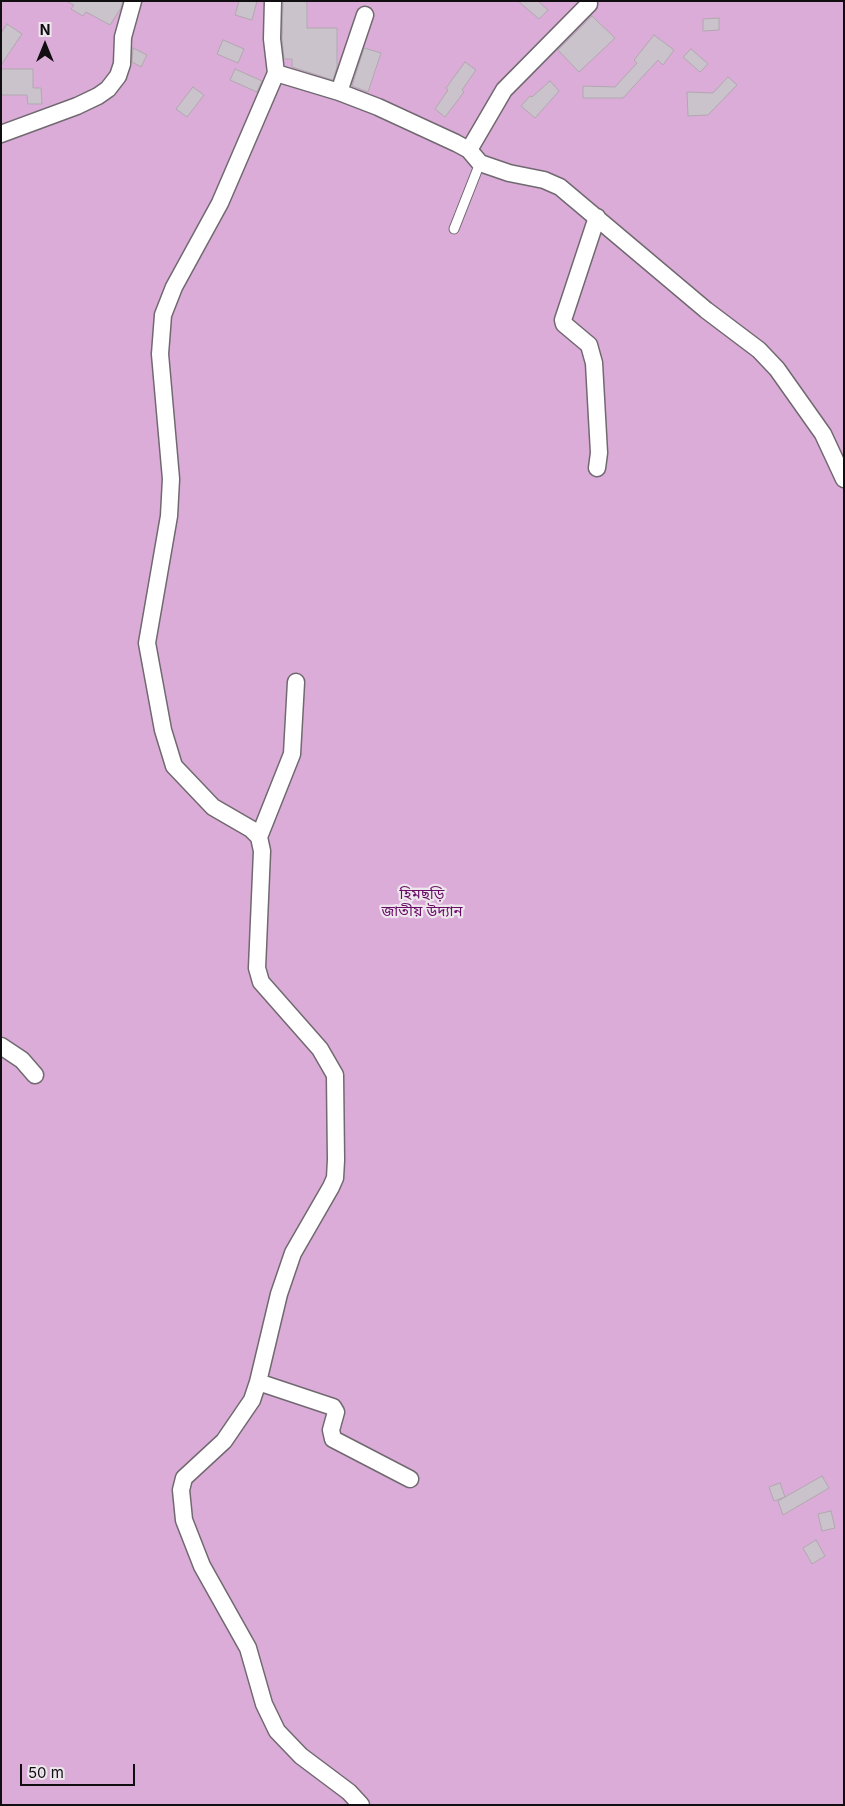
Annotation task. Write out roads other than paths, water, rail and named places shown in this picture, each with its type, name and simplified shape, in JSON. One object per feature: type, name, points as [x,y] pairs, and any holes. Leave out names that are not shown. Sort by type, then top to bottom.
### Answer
[{"type":"street","points":[[1,134],[77,106],[108,89],[118,76],[122,64],[124,37],[133,1]]},
{"type":"street","points":[[273,1],[272,40],[276,74],[220,203],[174,287],[163,315],[160,354],[171,479],[169,516],[147,643],[163,730],[174,766],[213,807],[251,829],[259,837],[262,851],[257,968],[261,982],[320,1049],[335,1075],[335,1178],[293,1252],[279,1294],[252,1400],[224,1441],[184,1478],[181,1490],[184,1520],[202,1566],[248,1648],[264,1704],[277,1732],[301,1756],[349,1792],[361,1805]]},
{"type":"street","points":[[469,150],[504,90],[589,4]]},
{"type":"street","points":[[340,92],[365,15]]},
{"type":"street","points":[[276,74],[340,92],[378,107],[469,150],[480,163],[509,173],[544,180],[560,187],[706,310],[759,350],[777,369],[823,434],[844,479]]},
{"type":"street","points":[[597,217],[563,320],[564,324],[589,346],[594,364],[599,454],[598,468]]},
{"type":"street","points":[[259,837],[292,754],[296,682]]},
{"type":"street","points":[[1,1046],[22,1060],[35,1075]]},
{"type":"street","points":[[258,1382],[333,1408],[336,1412],[331,1430],[333,1439],[410,1479]]},
{"type":"lane","points":[[454,229],[480,163]]},
{"type":"park label","name":"হিমছড়ি জাতীয় উদ্যান","points":[[422,902]]}]
